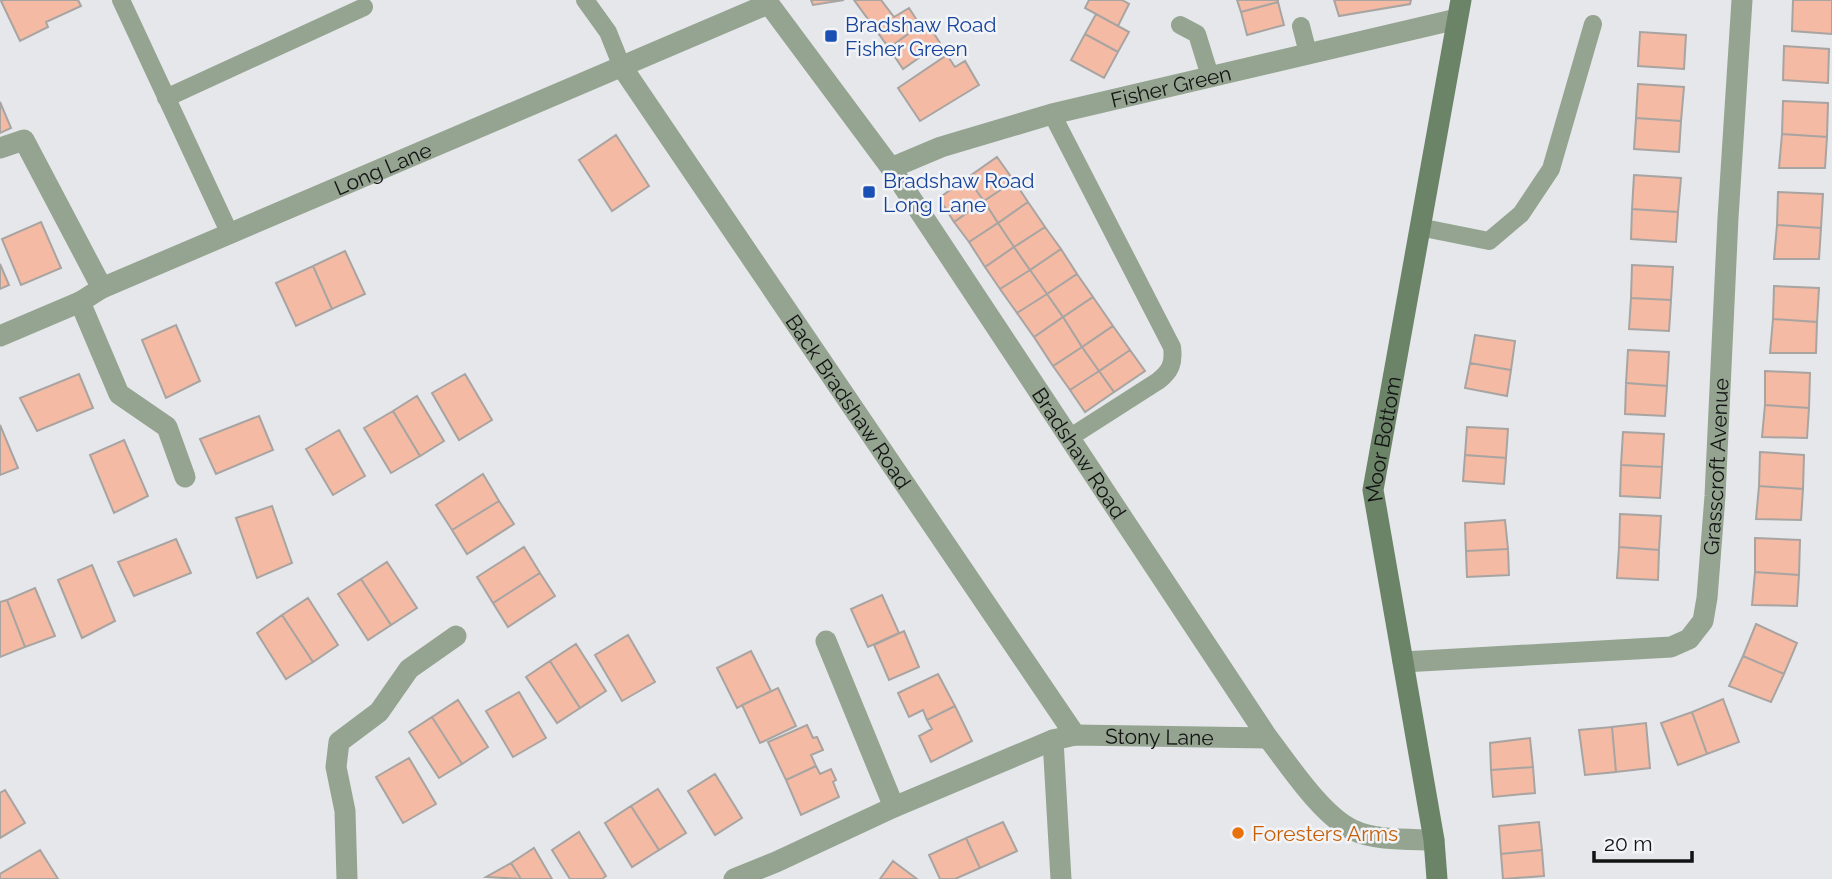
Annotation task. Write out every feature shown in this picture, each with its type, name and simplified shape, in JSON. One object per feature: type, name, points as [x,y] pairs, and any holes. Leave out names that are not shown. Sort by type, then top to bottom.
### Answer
[{"type":"street","name":"Grasscroft Avenue","points":[[1403,663],[1671,647],[1689,639],[1703,621],[1715,496],[1728,218],[1742,0]]},
{"type":"street","name":"Long Lane","points":[[0,337],[80,302],[102,288],[622,67],[767,2]]},
{"type":"street","name":"Bradshaw Road","points":[[767,2],[891,168],[1268,738],[1327,811],[1353,831],[1386,838],[1434,840]]},
{"type":"street","name":"Moor Bottom","points":[[1437,879],[1434,840],[1373,490],[1459,10]]},
{"type":"street","name":"Fisher Green","points":[[891,168],[941,147],[1052,114],[1308,53],[1459,10]]},
{"type":"street","name":"Back Bradshaw Road","points":[[622,67],[1075,735]]},
{"type":"street","points":[[0,148],[24,140],[102,288]]},
{"type":"street","points":[[80,302],[119,394],[167,427],[185,477]]},
{"type":"street","points":[[347,879],[345,811],[335,767],[339,742],[379,712],[409,669],[456,636]]},
{"type":"street","points":[[826,640],[894,807]]},
{"type":"street","name":"Stony Lane","points":[[734,879],[777,870],[894,807],[1053,740],[1075,735],[1268,738]]},
{"type":"street","points":[[1053,740],[1061,879]]},
{"type":"lane","points":[[121,0],[230,234]]},
{"type":"lane","points":[[585,0],[608,32],[622,67]]},
{"type":"lane","points":[[166,97],[364,7]]},
{"type":"lane","points":[[1419,227],[1489,241],[1521,215],[1551,169],[1593,24]]},
{"type":"lane","points":[[1180,25],[1197,34],[1210,76]]},
{"type":"lane","points":[[1301,26],[1308,53]]},
{"type":"lane","points":[[1052,114],[1172,347],[1174,361],[1168,373],[1158,381],[1069,438]]},
{"type":"building","points":[[78,0],[81,6],[46,22],[48,27],[20,41],[1,1]]},
{"type":"building","points":[[811,0],[844,0],[813,5]]},
{"type":"building","points":[[854,0],[881,0],[894,17],[909,8],[920,25],[889,48]]},
{"type":"building","points":[[1089,0],[1122,0],[1129,4],[1118,26],[1085,8]]},
{"type":"building","points":[[1237,0],[1278,0],[1278,2],[1241,12]]},
{"type":"building","points":[[1334,0],[1411,0],[1410,4],[1339,16]]},
{"type":"building","points":[[1793,0],[1832,0],[1832,34],[1792,31]]},
{"type":"building","points":[[1278,2],[1284,25],[1247,35],[1241,12]]},
{"type":"building","points":[[1096,14],[1129,32],[1118,52],[1085,34]]},
{"type":"building","points":[[926,21],[940,43],[903,69],[889,48]]},
{"type":"building","points":[[1640,32],[1686,35],[1684,69],[1638,66]]},
{"type":"building","points":[[1085,34],[1118,52],[1104,78],[1071,60]]},
{"type":"building","points":[[1784,46],[1829,49],[1828,83],[1783,80]]},
{"type":"building","points":[[947,55],[955,67],[965,61],[979,85],[920,121],[898,88]]},
{"type":"building","points":[[1638,84],[1684,87],[1681,121],[1636,118]]},
{"type":"building","points":[[1783,101],[1828,103],[1827,137],[1782,134]]},
{"type":"building","points":[[0,102],[11,128],[0,133]]},
{"type":"building","points":[[1636,118],[1681,121],[1679,152],[1634,149]]},
{"type":"building","points":[[1782,134],[1827,137],[1825,168],[1779,168]]},
{"type":"building","points":[[616,135],[649,186],[612,211],[579,160]]},
{"type":"building","points":[[997,157],[1014,181],[984,201],[967,178]]},
{"type":"building","points":[[1634,175],[1681,178],[1678,212],[1632,209]]},
{"type":"building","points":[[967,178],[984,201],[954,222],[939,198]]},
{"type":"building","points":[[1014,181],[1028,202],[998,223],[984,201]]},
{"type":"building","points":[[1778,192],[1823,194],[1821,228],[1777,225]]},
{"type":"building","points":[[984,201],[998,223],[969,242],[954,222]]},
{"type":"building","points":[[1028,202],[1045,227],[1014,247],[998,223]]},
{"type":"building","points":[[1632,209],[1678,212],[1676,242],[1631,239]]},
{"type":"building","points":[[41,222],[61,268],[21,285],[2,239]]},
{"type":"building","points":[[998,223],[1014,247],[985,267],[969,242]]},
{"type":"building","points":[[1777,225],[1821,228],[1819,259],[1774,259]]},
{"type":"building","points":[[1045,227],[1061,249],[1030,270],[1014,247]]},
{"type":"building","points":[[1014,247],[1030,270],[1000,289],[985,267]]},
{"type":"building","points":[[1061,249],[1077,274],[1047,294],[1030,270]]},
{"type":"building","points":[[345,251],[365,294],[332,309],[313,266]]},
{"type":"building","points":[[0,264],[9,285],[0,289]]},
{"type":"building","points":[[1632,265],[1673,267],[1671,300],[1631,298]]},
{"type":"building","points":[[313,266],[332,309],[296,326],[276,283]]},
{"type":"building","points":[[1030,270],[1047,294],[1017,313],[1000,289]]},
{"type":"building","points":[[1077,274],[1093,297],[1063,317],[1047,294]]},
{"type":"building","points":[[1774,286],[1819,288],[1817,322],[1773,319]]},
{"type":"building","points":[[1047,294],[1063,317],[1034,337],[1017,313]]},
{"type":"building","points":[[1093,297],[1113,326],[1082,347],[1063,317]]},
{"type":"building","points":[[1631,298],[1671,300],[1669,331],[1629,329]]},
{"type":"building","points":[[1063,317],[1082,347],[1053,366],[1034,337]]},
{"type":"building","points":[[1773,319],[1817,322],[1816,353],[1770,353]]},
{"type":"building","points":[[176,325],[200,381],[166,398],[142,340]]},
{"type":"building","points":[[1113,326],[1130,350],[1099,371],[1082,347]]},
{"type":"building","points":[[1475,335],[1515,341],[1511,370],[1470,363]]},
{"type":"building","points":[[1082,347],[1099,371],[1070,390],[1053,366]]},
{"type":"building","points":[[1130,350],[1145,371],[1114,392],[1099,371]]},
{"type":"building","points":[[1628,350],[1669,352],[1667,386],[1626,383]]},
{"type":"building","points":[[1470,363],[1511,370],[1507,396],[1465,388]]},
{"type":"building","points":[[1099,371],[1114,392],[1085,412],[1070,390]]},
{"type":"building","points":[[1765,371],[1810,373],[1809,408],[1765,405]]},
{"type":"building","points":[[79,374],[93,408],[37,431],[20,398]]},
{"type":"building","points":[[465,374],[492,420],[459,440],[432,393]]},
{"type":"building","points":[[1626,383],[1667,386],[1665,416],[1625,414]]},
{"type":"building","points":[[417,396],[444,441],[420,456],[393,411]]},
{"type":"building","points":[[1765,405],[1809,408],[1807,438],[1762,437]]},
{"type":"building","points":[[393,411],[420,456],[391,473],[364,428]]},
{"type":"building","points":[[259,416],[273,450],[216,474],[200,439]]},
{"type":"building","points":[[0,425],[18,468],[0,475]]},
{"type":"building","points":[[1467,427],[1508,429],[1506,458],[1465,455]]},
{"type":"building","points":[[339,430],[365,476],[333,495],[306,449]]},
{"type":"building","points":[[1623,432],[1664,434],[1662,467],[1621,465]]},
{"type":"building","points":[[124,440],[148,496],[114,513],[90,455]]},
{"type":"building","points":[[1760,452],[1804,455],[1803,489],[1759,486]]},
{"type":"building","points":[[1465,455],[1506,458],[1504,484],[1463,481]]},
{"type":"building","points":[[1621,465],[1662,467],[1660,498],[1620,496]]},
{"type":"building","points":[[483,474],[499,501],[452,530],[436,505]]},
{"type":"building","points":[[1759,486],[1803,489],[1801,520],[1756,519]]},
{"type":"building","points":[[499,501],[514,524],[467,554],[452,530]]},
{"type":"building","points":[[272,506],[292,563],[257,578],[236,518]]},
{"type":"building","points":[[1620,514],[1661,516],[1659,550],[1619,547]]},
{"type":"building","points":[[1505,520],[1508,549],[1466,551],[1465,523]]},
{"type":"building","points":[[1755,538],[1800,540],[1799,575],[1755,572]]},
{"type":"building","points":[[176,539],[191,573],[134,596],[118,562]]},
{"type":"building","points":[[524,547],[540,573],[493,603],[477,577]]},
{"type":"building","points":[[1619,547],[1659,550],[1658,580],[1617,578]]},
{"type":"building","points":[[1508,549],[1509,575],[1467,577],[1466,551]]},
{"type":"building","points":[[387,562],[417,608],[391,625],[361,579]]},
{"type":"building","points":[[92,565],[115,621],[82,638],[58,580]]},
{"type":"building","points":[[1755,572],[1799,575],[1797,606],[1752,605]]},
{"type":"building","points":[[540,573],[555,596],[508,627],[493,603]]},
{"type":"building","points":[[361,579],[391,625],[368,640],[338,594]]},
{"type":"building","points":[[35,588],[55,636],[25,647],[7,600]]},
{"type":"building","points":[[882,595],[899,633],[868,647],[851,609]]},
{"type":"building","points":[[308,598],[338,645],[313,662],[282,615]]},
{"type":"building","points":[[7,600],[25,647],[0,657],[0,602]]},
{"type":"building","points":[[282,615],[313,662],[286,679],[257,633]]},
{"type":"building","points":[[1756,624],[1797,643],[1784,674],[1743,656]]},
{"type":"building","points":[[904,631],[919,667],[889,680],[874,645]]},
{"type":"building","points":[[628,635],[655,682],[622,701],[595,655]]},
{"type":"building","points":[[576,644],[606,691],[580,708],[550,661]]},
{"type":"building","points":[[751,651],[771,691],[737,708],[717,668]]},
{"type":"building","points":[[1743,656],[1784,674],[1771,702],[1729,686]]},
{"type":"building","points":[[550,661],[580,708],[557,723],[526,677]]},
{"type":"building","points":[[938,674],[955,706],[927,720],[923,710],[909,717],[898,693]]},
{"type":"building","points":[[778,688],[796,726],[760,743],[742,705]]},
{"type":"building","points":[[519,692],[546,738],[513,757],[486,711]]},
{"type":"building","points":[[1723,699],[1739,742],[1707,754],[1692,712]]},
{"type":"building","points":[[458,700],[488,747],[462,764],[432,717]]},
{"type":"building","points":[[955,706],[972,741],[931,762],[919,736],[932,729],[927,720]]},
{"type":"building","points":[[1692,712],[1707,754],[1678,765],[1661,723]]},
{"type":"building","points":[[432,717],[462,764],[439,778],[409,732]]},
{"type":"building","points":[[1646,723],[1650,768],[1616,772],[1612,727]]},
{"type":"building","points":[[807,725],[823,750],[811,755],[816,766],[786,780],[768,742]]},
{"type":"building","points":[[1612,727],[1616,772],[1585,775],[1579,730]]},
{"type":"building","points":[[1530,738],[1533,767],[1491,770],[1490,743]]},
{"type":"building","points":[[409,758],[436,804],[403,823],[376,777]]},
{"type":"building","points":[[816,766],[820,774],[831,769],[839,797],[801,815],[786,780]]},
{"type":"building","points":[[1533,767],[1535,793],[1493,797],[1491,770]]},
{"type":"building","points":[[715,774],[742,818],[715,835],[688,791]]},
{"type":"building","points":[[658,789],[686,833],[659,850],[631,806]]},
{"type":"building","points":[[5,790],[25,823],[0,838],[0,793]]},
{"type":"building","points":[[631,806],[659,850],[632,867],[605,823]]},
{"type":"building","points":[[1003,822],[1017,851],[980,868],[966,838]]},
{"type":"building","points":[[1539,822],[1542,850],[1501,854],[1499,826]]},
{"type":"building","points":[[579,832],[606,876],[602,879],[570,879],[552,850]]},
{"type":"building","points":[[966,838],[980,868],[955,879],[940,879],[929,855]]},
{"type":"building","points":[[534,848],[552,879],[521,879],[511,863]]},
{"type":"building","points":[[40,850],[58,879],[0,879],[0,874]]},
{"type":"building","points":[[1542,850],[1544,876],[1503,879],[1501,854]]},
{"type":"building","points":[[893,861],[917,879],[880,879]]},
{"type":"building","points":[[511,863],[521,879],[486,877]]},
{"type":"place","name":"Bradshaw Road Fisher Green","points":[[831,36]]},
{"type":"place","name":"Bradshaw Road Long Lane","points":[[869,192]]},
{"type":"place","name":"Foresters Arms","points":[[1238,833]]}]
